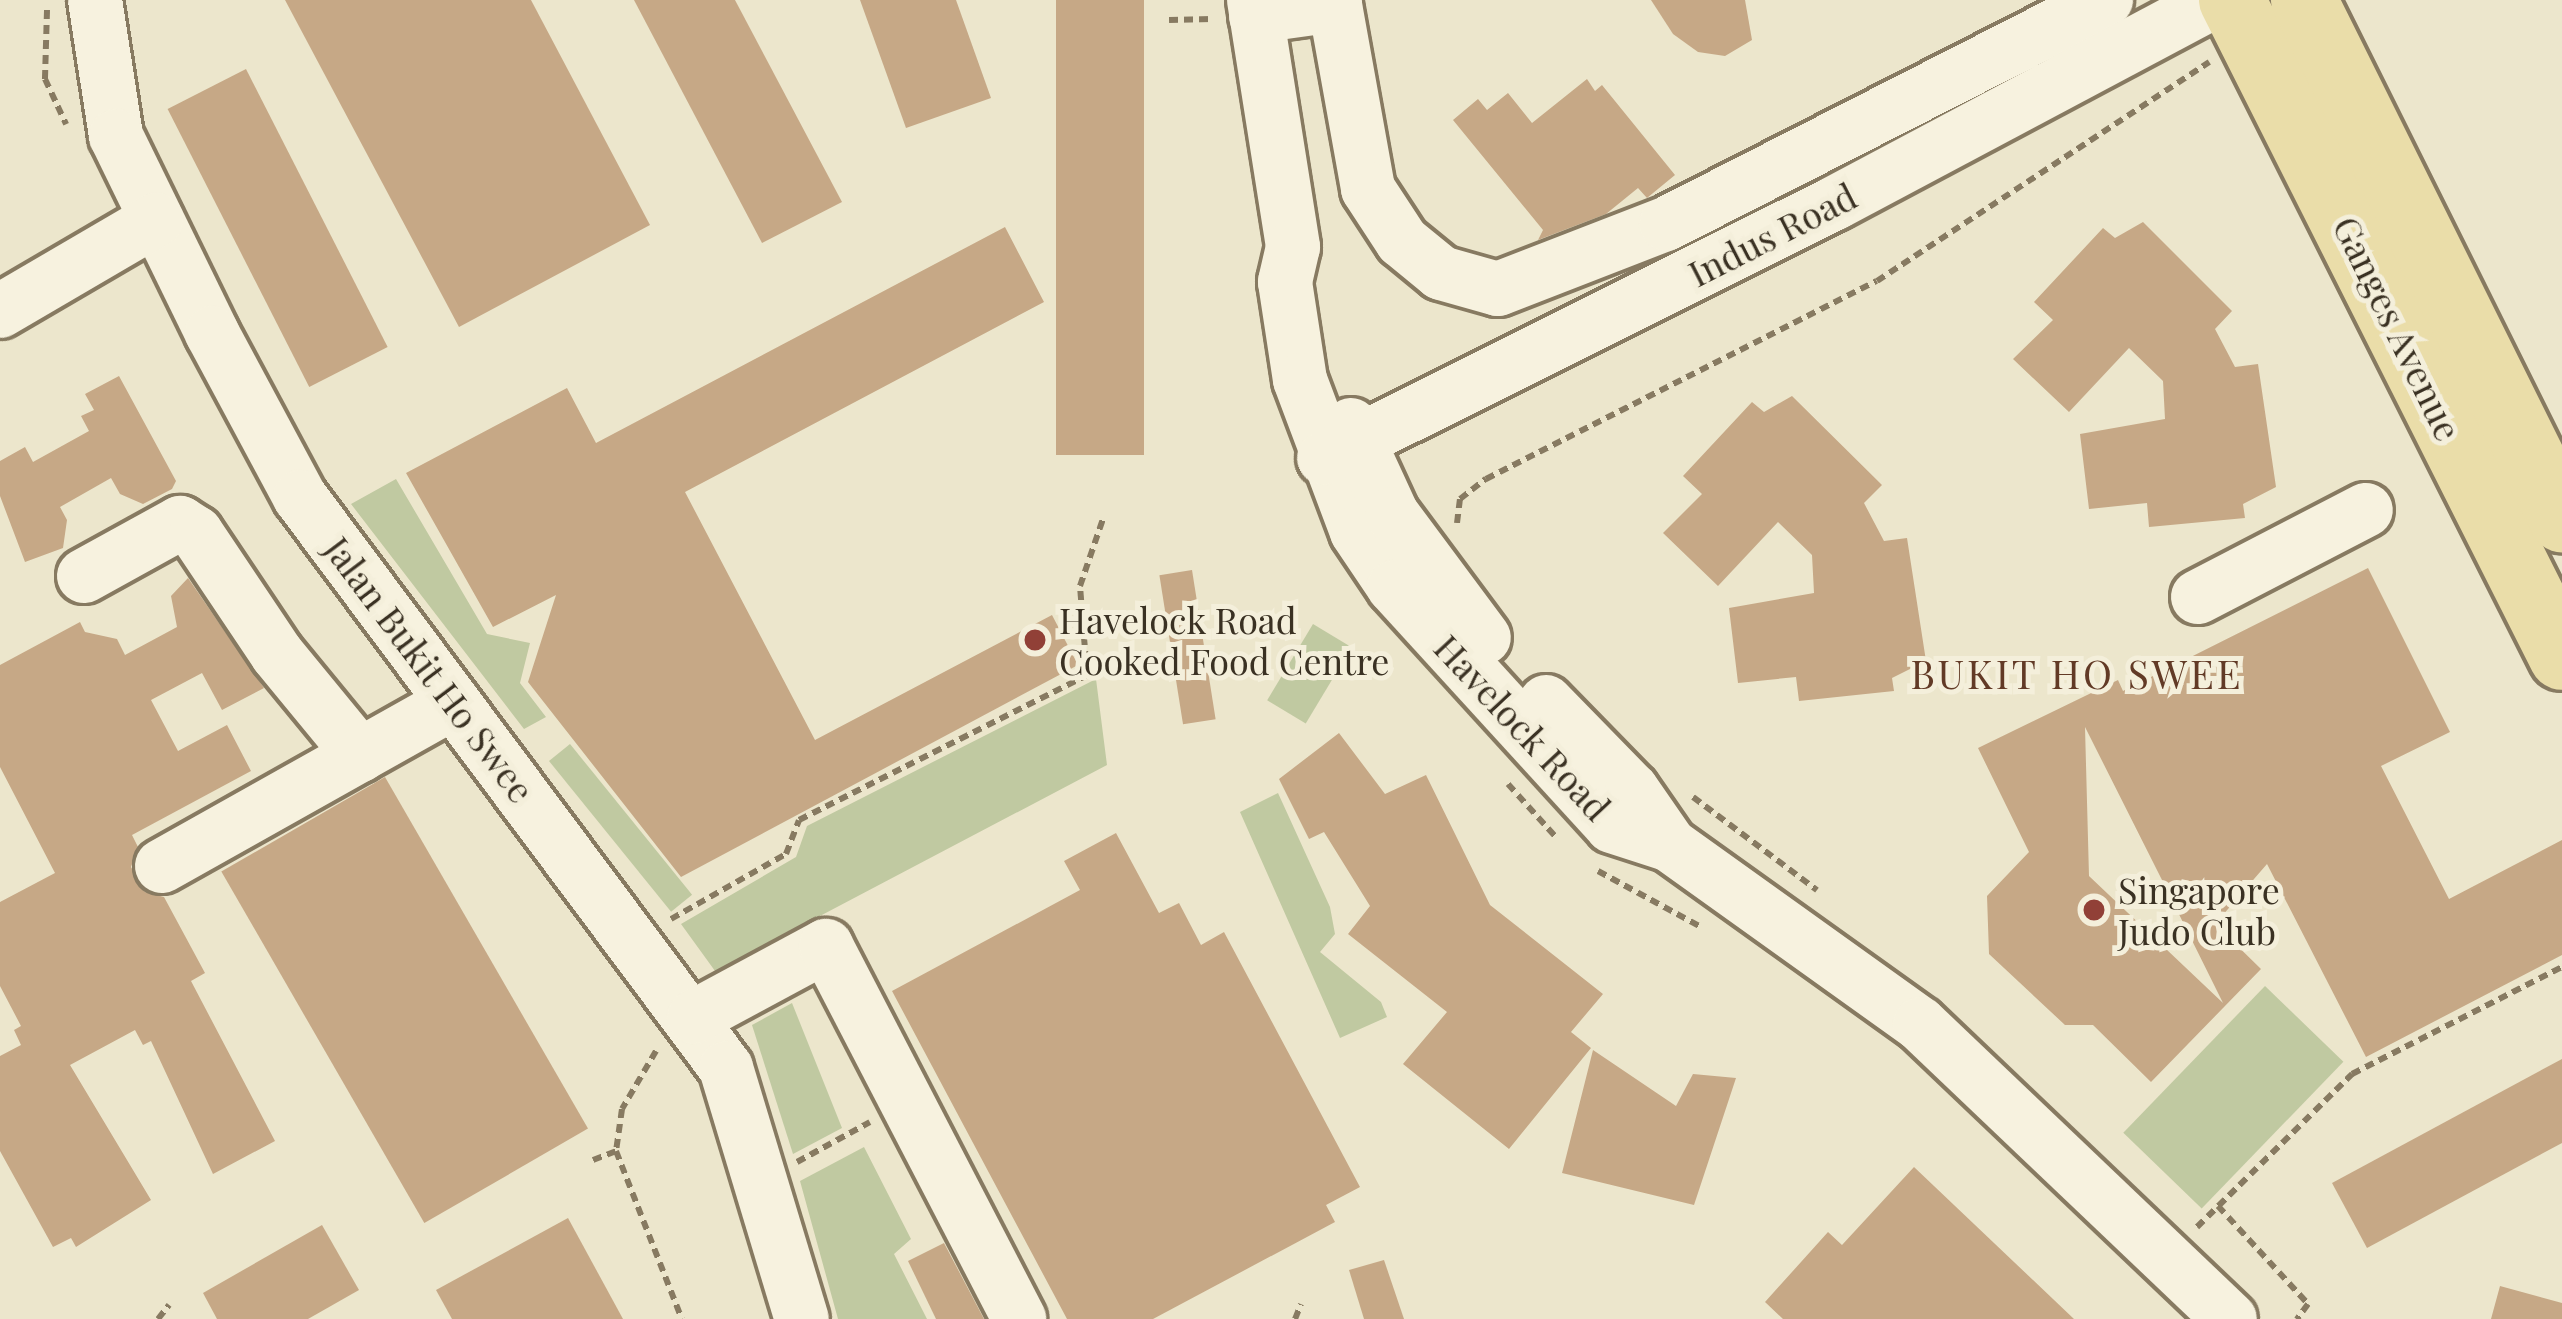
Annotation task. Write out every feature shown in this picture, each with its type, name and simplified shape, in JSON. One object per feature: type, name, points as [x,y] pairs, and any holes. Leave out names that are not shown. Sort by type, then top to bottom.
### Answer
[{"type":"main road","name":"Ganges Avenue","points":[[2304,0],[2562,519]]},
{"type":"main road","name":"Ganges Avenue","points":[[2224,28],[2562,657]]},
{"type":"street","name":"Jalan Bukit Ho Swee","points":[[95,0],[116,136],[300,497],[507,773],[678,1029],[725,1068],[802,1319]]},
{"type":"street","points":[[1256,8],[1335,5],[1368,189],[1402,241],[1441,273],[1498,289],[1666,224],[2106,0]]},
{"type":"street","name":"Indus Road","points":[[1341,450],[1697,272],[2216,0]]},
{"type":"street","name":"Havelock Road","points":[[1256,8],[1293,248],[1313,279],[1341,450],[1467,620],[1632,790],[1670,844],[1921,1024],[2230,1319]]},
{"type":"street","points":[[0,311],[156,220]]},
{"type":"street","points":[[1666,224],[1697,272]]},
{"type":"street","points":[[2198,597],[2366,511]]},
{"type":"street","points":[[85,576],[163,527],[180,523],[196,533],[278,654],[360,755]]},
{"type":"street","points":[[162,866],[453,703]]},
{"type":"street","points":[[678,1029],[826,946],[1018,1319]]},
{"type":"path","points":[[1169,20],[1199,20]]},
{"type":"path","points":[[1456,515],[1460,499],[1486,479],[1877,281],[2224,28]]},
{"type":"path","points":[[668,920],[786,854],[799,820],[1087,675],[1079,586],[1103,516]]},
{"type":"path","points":[[1680,787],[1826,897]]},
{"type":"path","points":[[2191,1233],[2352,1075],[2562,967]]},
{"type":"path","points":[[678,1029],[622,1109],[616,1151],[682,1319]]},
{"type":"path","points":[[781,1171],[908,1101]]},
{"type":"path","points":[[593,1160],[616,1151]]},
{"type":"path","points":[[2218,1206],[2308,1304],[2297,1319]]},
{"type":"path","points":[[1295,1319],[1301,1304]]},
{"type":"path","points":[[158,1319],[169,1305]]},
{"type":"green space","points":[[396,479],[487,634],[530,643],[520,683],[546,717],[524,729],[351,504]]},
{"type":"green space","points":[[1313,624],[1352,647],[1306,723],[1267,700]]},
{"type":"green space","points":[[1096,679],[1107,765],[763,946],[768,961],[723,982],[681,924],[796,857],[807,826]]},
{"type":"green space","points":[[570,744],[692,895],[671,912],[549,761]]},
{"type":"green space","points":[[1278,793],[1330,907],[1335,934],[1320,952],[1381,1002],[1387,1017],[1340,1038],[1240,812]]},
{"type":"green space","points":[[2265,986],[2343,1062],[2202,1208],[2123,1133]]},
{"type":"green space","points":[[792,1003],[842,1128],[793,1154],[752,1025]]},
{"type":"green space","points":[[864,1147],[911,1239],[894,1254],[927,1319],[838,1319],[800,1181]]},
{"type":"building","points":[[285,0],[531,0],[650,225],[459,327]]},
{"type":"building","points":[[634,0],[735,0],[842,202],[762,243]]},
{"type":"building","points":[[860,0],[956,0],[991,98],[906,128]]},
{"type":"building","points":[[1056,0],[1144,0],[1144,455],[1056,455]]},
{"type":"building","points":[[1651,0],[1745,0],[1752,40],[1725,56],[1698,52],[1673,34]]},
{"type":"building","points":[[246,69],[388,347],[309,387],[168,109]]},
{"type":"building","points":[[1587,79],[1595,91],[1602,85],[1675,175],[1647,198],[1638,188],[1606,214],[1538,240],[1543,230],[1453,120],[1478,99],[1487,110],[1508,93],[1532,123]]},
{"type":"building","points":[[2143,222],[2232,311],[2215,329],[2235,367],[2258,364],[2276,487],[2243,504],[2245,518],[2149,527],[2147,503],[2089,509],[2080,434],[2165,419],[2163,381],[2129,348],[2069,412],[2013,359],[2053,320],[2034,302],[2103,228],[2115,238]]},
{"type":"building","points":[[1005,227],[1044,302],[685,492],[815,740],[1052,615],[1078,665],[681,877],[528,682],[556,595],[493,627],[406,473],[567,388],[596,443]]},
{"type":"building","points":[[119,376],[176,481],[172,489],[143,504],[120,494],[111,478],[60,507],[67,520],[63,548],[25,562],[0,496],[0,461],[25,447],[33,462],[89,431],[81,416],[94,410],[85,394]]},
{"type":"building","points":[[1792,396],[1882,485],[1864,503],[1884,541],[1907,538],[1926,661],[1892,678],[1894,691],[1799,701],[1796,677],[1738,683],[1729,608],[1814,593],[1812,555],[1778,522],[1718,586],[1663,533],[1702,494],[1683,476],[1752,402],[1764,412]]},
{"type":"building","points":[[2368,568],[2450,732],[2381,766],[2449,899],[2562,840],[2562,955],[2366,1057],[2267,864],[2215,924],[2261,969],[2151,1082],[2093,1025],[2065,1025],[1989,954],[1987,896],[2029,852],[1978,748],[2118,680],[2123,691]],"holes":[[[2085,727],[2223,1003],[2089,876]]]},
{"type":"building","points":[[1192,570],[1216,719],[1183,724],[1159,575]]},
{"type":"building","points":[[188,578],[264,688],[222,710],[202,673],[151,700],[178,751],[227,725],[251,771],[132,835],[138,847],[131,867],[145,892],[164,897],[205,973],[191,981],[275,1141],[213,1174],[151,1041],[143,1045],[135,1030],[70,1065],[151,1200],[76,1247],[71,1238],[53,1247],[0,1151],[0,1056],[21,1045],[14,1030],[21,1026],[0,986],[0,902],[55,873],[0,767],[0,665],[80,622],[85,632],[117,639],[125,655],[177,627],[171,596]]},
{"type":"building","points":[[1339,733],[1385,794],[1426,775],[1490,905],[1603,994],[1571,1032],[1591,1048],[1509,1149],[1403,1064],[1447,1012],[1348,934],[1370,906],[1324,832],[1309,839],[1279,779]]},
{"type":"building","points":[[385,777],[588,1129],[424,1223],[221,872]]},
{"type":"building","points":[[1116,833],[1159,913],[1179,903],[1201,945],[1224,932],[1360,1187],[1326,1205],[1335,1222],[1153,1319],[1067,1319],[892,991],[1080,890],[1064,861]]},
{"type":"building","points":[[1593,1050],[1676,1106],[1693,1074],[1736,1078],[1694,1205],[1562,1173]]},
{"type":"building","points":[[2562,1059],[2562,1143],[2367,1248],[2332,1183]]},
{"type":"building","points":[[1914,1167],[2074,1319],[1783,1319],[1765,1302],[1828,1232],[1842,1245]]},
{"type":"building","points":[[568,1218],[623,1319],[452,1319],[436,1290]]},
{"type":"building","points":[[322,1225],[359,1290],[308,1319],[217,1319],[203,1293]]},
{"type":"building","points":[[944,1243],[984,1319],[936,1319],[908,1261]]},
{"type":"building","points":[[1384,1260],[1404,1319],[1364,1319],[1349,1270]]},
{"type":"building","points":[[2500,1286],[2562,1303],[2562,1319],[2491,1319]]},
{"type":"place","name":"Havelock Road Cooked Food Centre","points":[[1035,640]]},
{"type":"place","name":"Singapore Judo Club","points":[[2094,910]]},
{"type":"district","name":"BUKIT HO SWEE","points":[[2077,673]]}]
